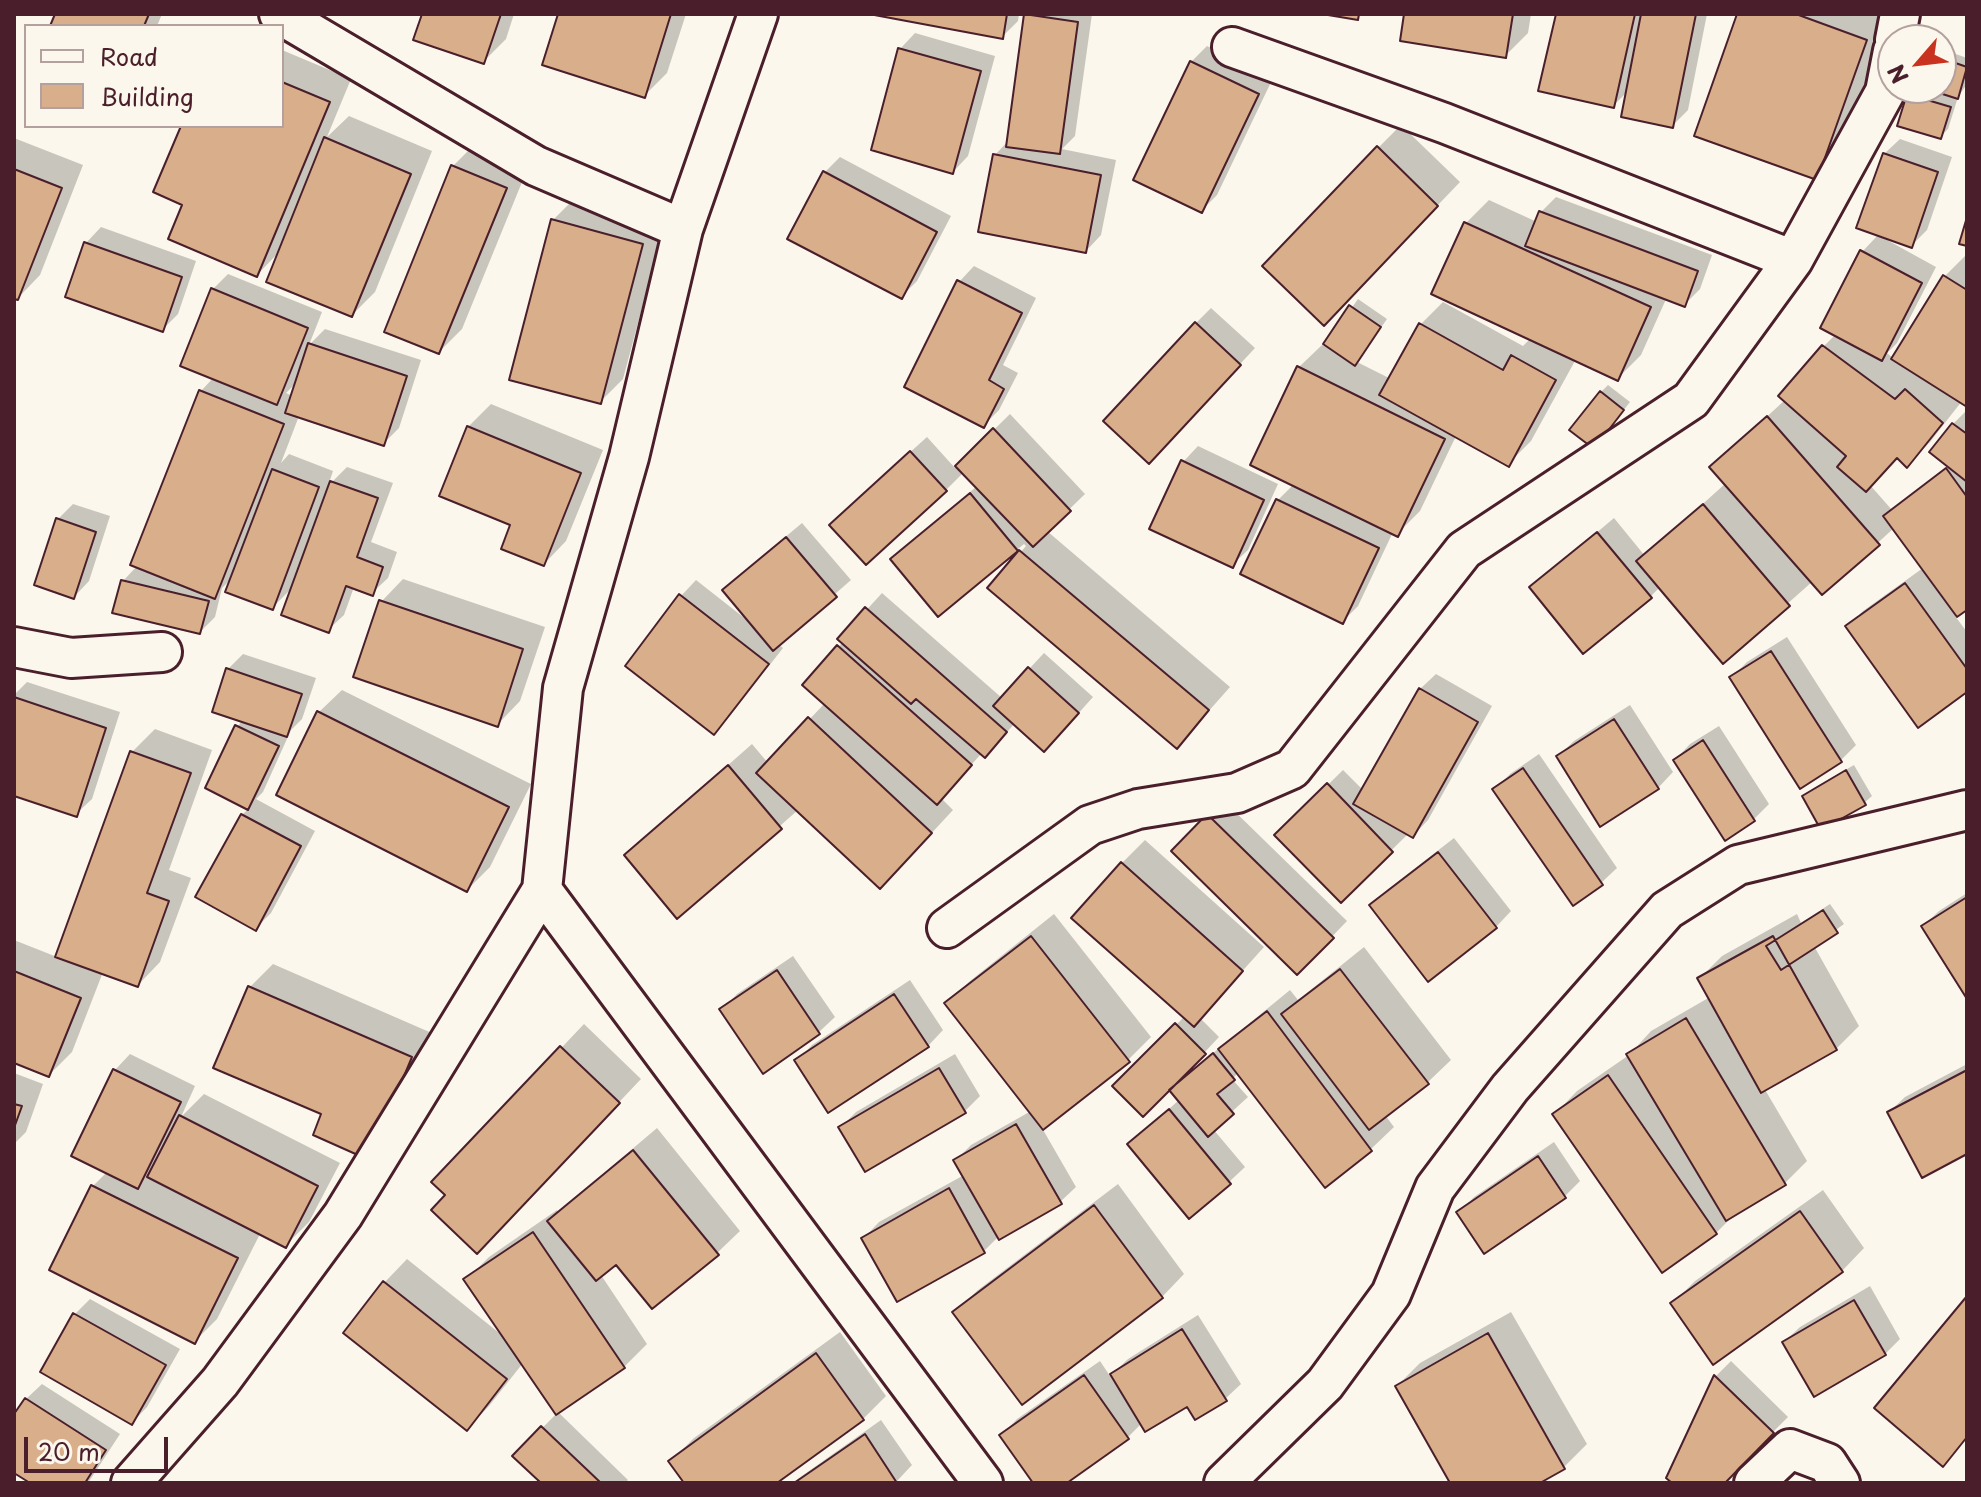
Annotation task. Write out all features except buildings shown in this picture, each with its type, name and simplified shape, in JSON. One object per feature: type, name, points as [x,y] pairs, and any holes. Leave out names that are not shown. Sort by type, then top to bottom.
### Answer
[{"type":"street","points":[[279,14],[536,166],[683,229]]},
{"type":"street","points":[[131,1483],[220,1382],[343,1215],[542,890],[563,688],[629,457],[683,229],[758,14]]},
{"type":"street","points":[[1232,47],[1444,123],[1793,260]]},
{"type":"street","points":[[947,928],[1090,825],[1138,809],[1237,793],[1292,769],[1464,550],[1691,400],[1793,260],[1878,104]]},
{"type":"street","points":[[14,647],[71,658],[162,652]]},
{"type":"street","points":[[1224,1483],[1325,1384],[1391,1294],[1435,1188],[1510,1088],[1667,910],[1738,865],[1967,810]]},
{"type":"street","points":[[542,890],[983,1483]]},
{"type":"street","points":[[1754,1483],[1790,1449],[1827,1463],[1840,1483]]}]
